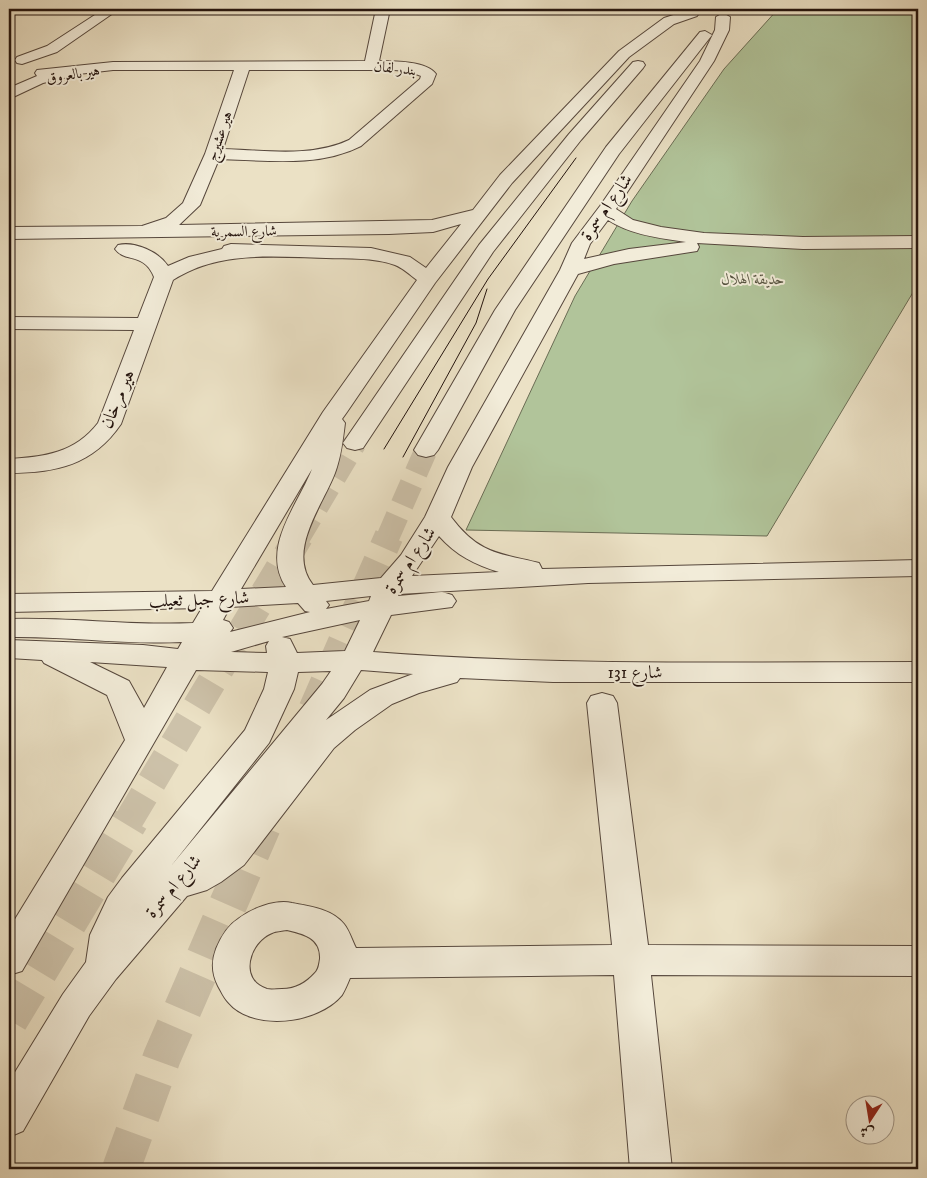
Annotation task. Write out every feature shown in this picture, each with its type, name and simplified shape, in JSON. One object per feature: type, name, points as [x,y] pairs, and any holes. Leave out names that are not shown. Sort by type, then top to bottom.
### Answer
[{"type":"street","points":[[13,64],[76,33],[112,9]]},
{"type":"street","name":"هير بالعروق","points":[[9,88],[45,68],[128,9]]},
{"type":"street","points":[[371,65],[383,9]]},
{"type":"street","points":[[9,960],[204,631],[220,599],[335,412],[428,279],[506,179],[624,54],[669,22],[695,11]]},
{"type":"street","points":[[355,444],[486,249],[574,137],[631,72],[695,11]]},
{"type":"street","name":"شارع ام سمرة","points":[[9,1118],[76,1005],[104,968],[176,885],[334,691],[359,651],[384,597],[412,559],[438,517],[460,468],[570,270],[581,243],[606,210],[707,61],[728,13]]},
{"type":"street","name":"شارع ام سمرة","points":[[426,450],[505,310],[612,151],[692,49],[728,13]]},
{"type":"street","name":"بندر لفان","points":[[13,64],[45,68],[142,65],[371,65],[407,66],[429,74],[428,78],[349,147],[339,151],[320,154],[213,154]]},
{"type":"street","name":"هير بالعروق","points":[[9,94],[50,76],[142,65]]},
{"type":"street","name":"هير عشيرج","points":[[136,232],[172,222],[191,205],[213,154],[242,66]]},
{"type":"street","points":[[191,205],[195,208],[196,217],[200,220],[240,232]]},
{"type":"street","points":[[606,210],[614,218],[639,229],[689,238],[872,249],[918,242]]},
{"type":"street","name":"شارع السمرية","points":[[9,233],[240,232],[389,228],[434,226],[477,214]]},
{"type":"street","points":[[371,254],[394,250],[405,245],[406,238],[404,235],[389,228]]},
{"type":"street","points":[[570,270],[588,263],[626,255],[734,241]]},
{"type":"street","name":"شارع السمرية","points":[[9,249],[258,250],[371,254],[403,261],[428,279]]},
{"type":"street","points":[[125,249],[154,260],[160,266],[164,277],[180,266],[194,260],[258,250]]},
{"type":"street","name":"هير مرخان","points":[[9,466],[50,463],[79,452],[100,439],[109,424],[164,277]]},
{"type":"street","points":[[9,323],[147,324]]},
{"type":"street","points":[[9,649],[143,655],[186,660],[285,663],[359,651],[342,628],[318,607],[297,582],[290,566],[292,542],[329,456],[335,412]]},
{"type":"street","points":[[438,517],[460,545],[475,556],[520,568],[588,575]]},
{"type":"street","points":[[186,660],[262,627],[318,607],[384,597],[588,575],[918,568]]},
{"type":"street","points":[[384,597],[438,601],[692,586],[787,571]]},
{"type":"street","points":[[104,968],[108,935],[121,907],[134,888],[258,735],[276,700],[285,663],[279,645],[262,627],[220,599]]},
{"type":"street","name":"شارع جبل ثعيلب","points":[[9,603],[220,599],[318,607]]},
{"type":"street","points":[[9,628],[32,627],[157,633],[262,627]]},
{"type":"street","points":[[41,650],[73,664],[118,688],[126,700],[140,740]]},
{"type":"street","name":"شارع 131","points":[[359,651],[431,667],[466,670],[553,672],[918,672]]},
{"type":"street","points":[[176,885],[195,880],[209,873],[232,856],[323,740],[361,710],[381,697],[408,686],[466,670]]},
{"type":"street","points":[[553,672],[602,703]]},
{"type":"street","points":[[602,703],[645,672]]},
{"type":"street","points":[[602,703],[632,960],[651,1169]]},
{"type":"street","points":[[339,963],[462,960],[918,961]]},
{"type":"green space","name":"حديقة الهلال","points":[[778,9],[918,9],[918,284],[767,536],[466,530],[575,296],[632,201],[724,69]]},
{"type":"tunnel","points":[[299,537],[355,443]]},
{"type":"tunnel","points":[[388,537],[426,450]]},
{"type":"tunnel","points":[[129,820],[299,536]]},
{"type":"tunnel","points":[[313,709],[389,536]]},
{"type":"tunnel","points":[[9,1020],[130,819]]},
{"type":"tunnel","points":[[121,1169],[162,1057],[262,826]]},
{"type":"tram line","points":[[384,449],[488,279],[576,158]]},
{"type":"tram line","points":[[403,457],[476,323],[487,289]]}]
